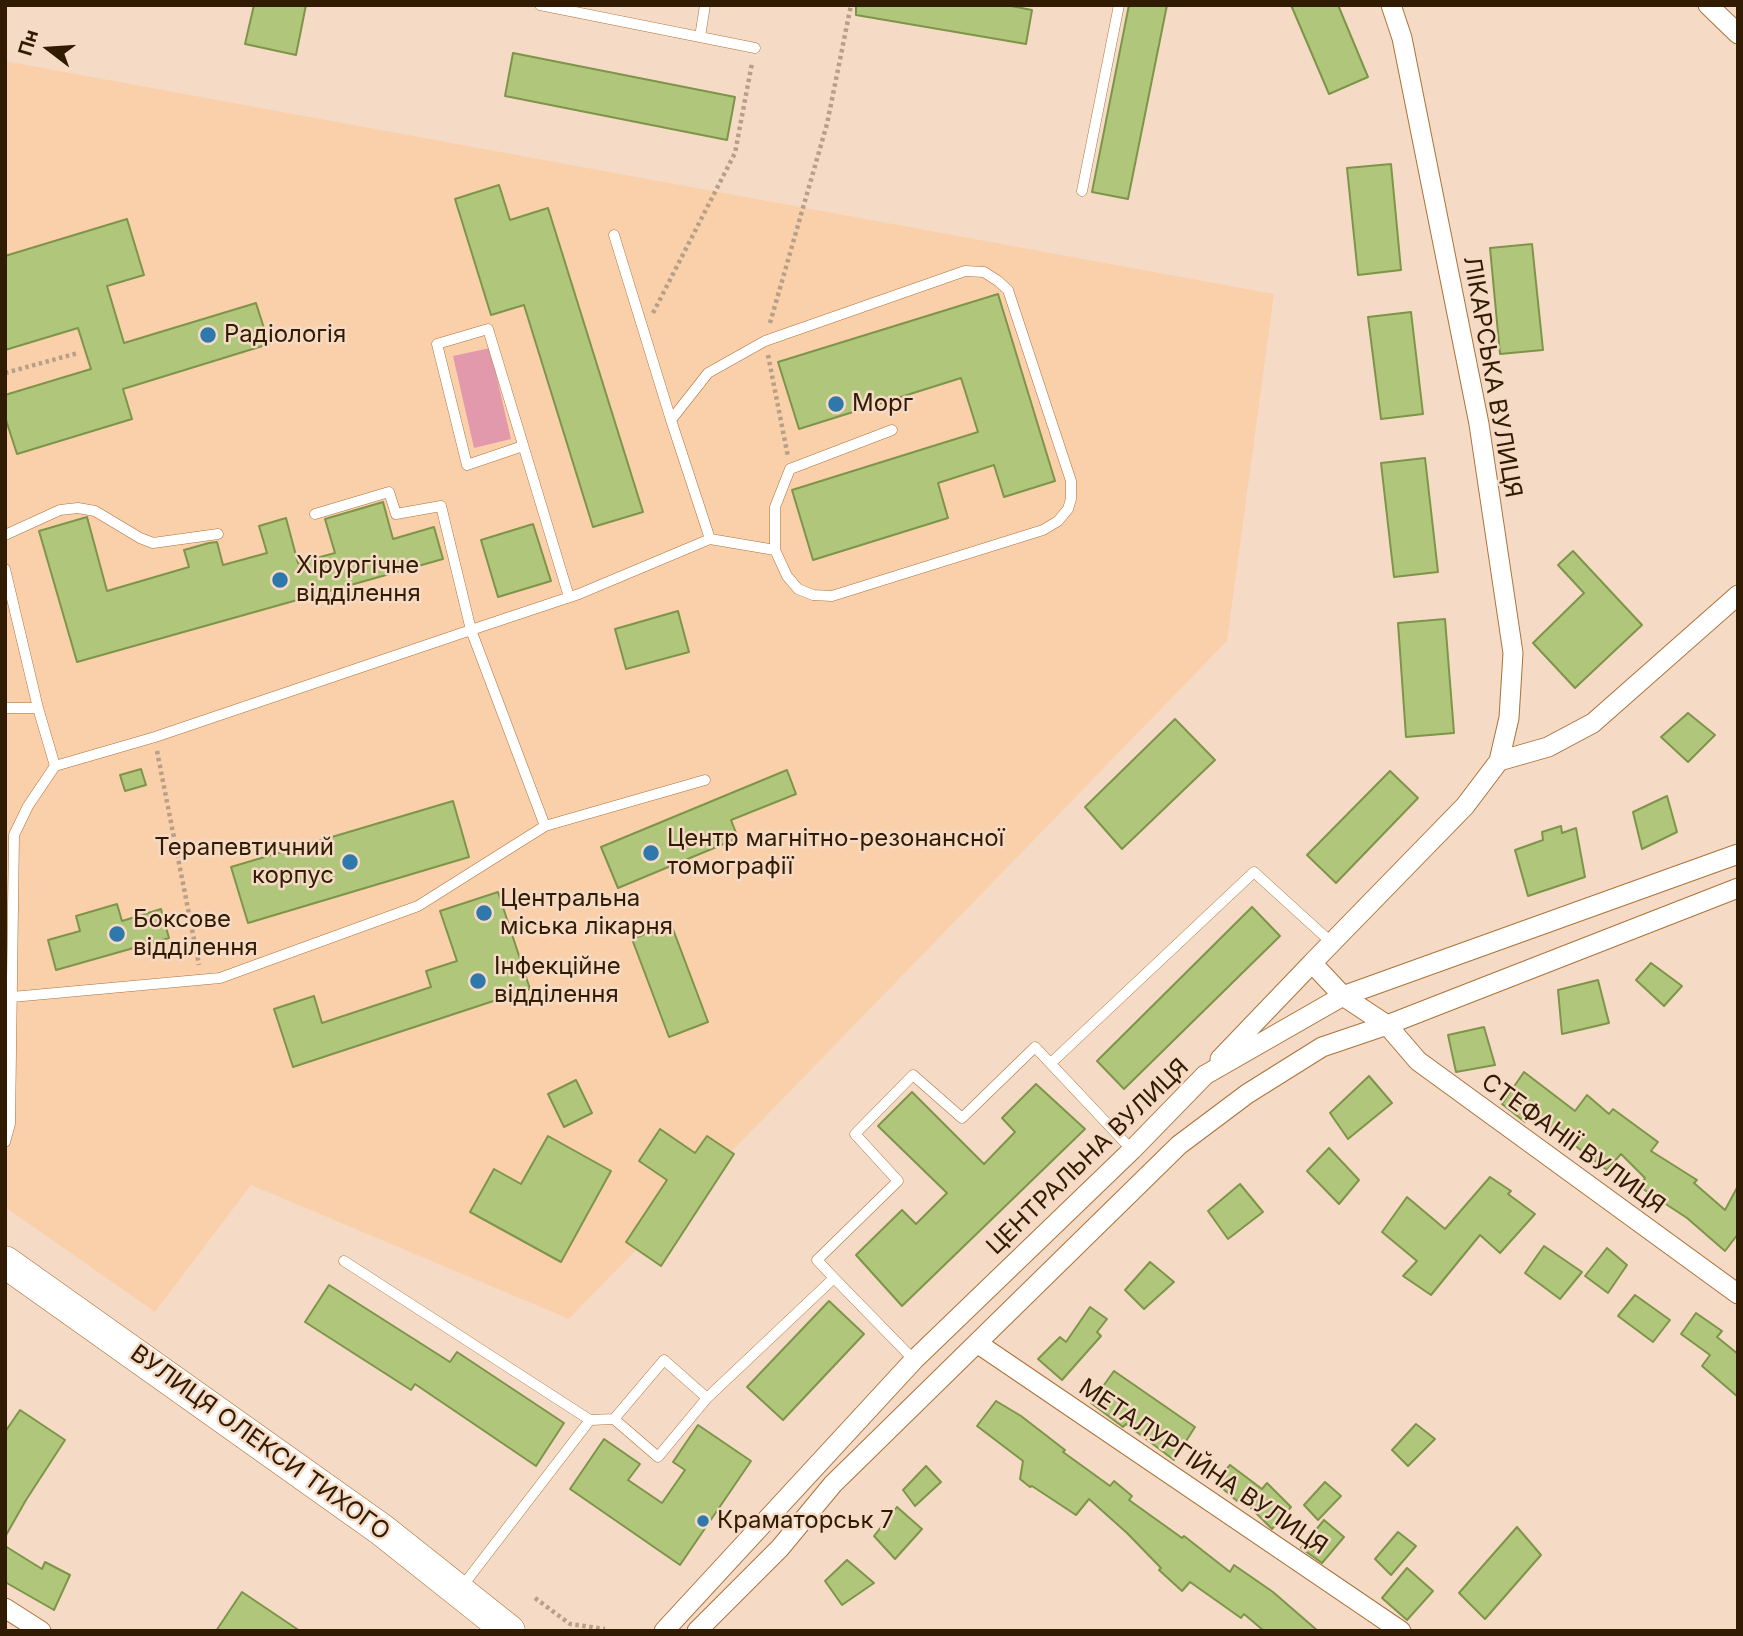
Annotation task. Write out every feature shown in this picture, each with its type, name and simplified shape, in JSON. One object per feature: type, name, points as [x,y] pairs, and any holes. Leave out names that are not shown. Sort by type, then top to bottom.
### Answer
[{"type":"main road","name":"ВУЛИЦЯ ОЛЕКСИ ТИХОГО","points":[[5,1262],[382,1530],[509,1631]]},
{"type":"street","name":"ЛІКАРСЬКА ВУЛИЦЯ","points":[[1391,5],[1405,51],[1479,424],[1513,653],[1509,718],[1499,761]]},
{"type":"street","points":[[1708,5],[1738,34]]},
{"type":"street","points":[[1205,1075],[1465,806],[1499,761],[1548,747],[1593,723],[1738,595]]},
{"type":"street","name":"ЦЕНТРАЛЬНА ВУЛИЦЯ","points":[[664,1631],[914,1360],[1132,1150],[1205,1075],[1343,996],[1738,854]]},
{"type":"street","points":[[697,1631],[780,1548],[833,1484],[977,1343],[1180,1145],[1247,1094],[1322,1047],[1387,1025],[1738,888]]},
{"type":"street","name":"СТЕФАНІЇ ВУЛИЦЯ","points":[[1311,963],[1343,996],[1387,1025],[1418,1061],[1738,1294]]},
{"type":"street","name":"МЕТАЛУРГІЙНА ВУЛИЦЯ","points":[[977,1343],[1401,1631]]},
{"type":"street","points":[[5,1608],[41,1631]]},
{"type":"lane","points":[[540,5],[755,48]]},
{"type":"lane","points":[[700,37],[705,5]]},
{"type":"lane","points":[[1082,191],[1119,5]]},
{"type":"lane","points":[[614,235],[710,539]]},
{"type":"lane","points":[[671,420],[708,373],[765,341],[965,271],[984,272],[1008,290],[1070,481],[1071,499],[1068,509],[1058,521],[1043,530],[832,596],[813,595],[797,589],[787,576],[775,550],[775,507],[790,469],[892,430]]},
{"type":"lane","points":[[523,446],[467,466],[437,344],[488,329],[569,597]]},
{"type":"lane","points":[[315,513],[389,492],[396,514],[440,506],[471,630],[545,826]]},
{"type":"lane","points":[[5,535],[60,510],[78,508],[95,511],[153,543],[218,534]]},
{"type":"lane","points":[[5,1142],[10,1124],[14,835],[27,806],[55,766],[155,737],[569,597],[710,539],[775,550]]},
{"type":"lane","points":[[5,569],[38,708],[55,766]]},
{"type":"lane","points":[[5,708],[38,708]]},
{"type":"lane","points":[[12,997],[220,978],[418,906],[545,826],[705,780]]},
{"type":"lane","points":[[1051,1063],[1254,872],[1332,943]]},
{"type":"lane","points":[[914,1360],[817,1260],[898,1181],[855,1134],[913,1075],[962,1118],[1035,1047],[1132,1150]]},
{"type":"lane","points":[[344,1261],[590,1420],[614,1419],[658,1457],[706,1398],[834,1278]]},
{"type":"lane","points":[[614,1419],[664,1360],[706,1398]]},
{"type":"lane","points":[[459,1591],[590,1420]]},
{"type":"path","points":[[790,469],[765,341],[827,124],[851,5]]},
{"type":"path","points":[[644,329],[735,153],[755,48]]},
{"type":"path","points":[[5,373],[78,353]]},
{"type":"path","points":[[155,737],[202,980]]},
{"type":"path","points":[[535,1598],[570,1623],[604,1629]]},
{"type":"shaded area","name":"Центральна міська лікарня","points":[[5,61],[1274,294],[1227,641],[569,1319],[251,1185],[155,1312],[5,1207]]},
{"type":"shaded area","points":[[490,348],[511,439],[474,448],[453,356]]},
{"type":"building","points":[[254,5],[306,5],[296,55],[245,44]]},
{"type":"building","points":[[856,5],[1006,5],[1032,10],[1026,44],[856,15]]},
{"type":"building","points":[[1129,5],[1167,5],[1128,199],[1092,192]]},
{"type":"building","points":[[1291,5],[1338,5],[1368,77],[1329,94]]},
{"type":"building","points":[[513,53],[735,97],[727,140],[505,96]]},
{"type":"building","points":[[1391,164],[1401,270],[1358,275],[1347,168]]},
{"type":"building","points":[[499,185],[510,220],[548,208],[643,512],[593,527],[524,305],[491,315],[455,199]]},
{"type":"building","name":"Радіологія","points":[[127,219],[144,275],[107,286],[124,343],[256,303],[269,344],[123,389],[132,419],[17,454],[5,417],[5,395],[91,369],[78,328],[5,350],[5,256]]},
{"type":"building","points":[[1532,244],[1543,350],[1500,354],[1490,248]]},
{"type":"building","name":"Морг","points":[[998,294],[1055,481],[1004,497],[994,465],[938,483],[948,518],[813,560],[792,490],[978,432],[961,378],[799,429],[778,362]]},
{"type":"building","points":[[1411,312],[1423,414],[1381,419],[1368,317]]},
{"type":"building","points":[[1425,458],[1438,572],[1394,577],[1381,463]]},
{"type":"building","name":"Хірургічне відділення","points":[[383,502],[393,539],[434,527],[443,559],[77,662],[39,531],[87,517],[107,591],[189,567],[184,550],[209,543],[217,542],[223,565],[267,553],[259,526],[286,518],[298,563],[335,553],[325,519]]},
{"type":"building","points":[[533,524],[551,581],[498,597],[481,540]]},
{"type":"building","points":[[1573,551],[1642,625],[1575,688],[1533,643],[1584,593],[1558,565]]},
{"type":"building","points":[[678,611],[689,652],[626,669],[615,629]]},
{"type":"building","points":[[1445,619],[1454,733],[1406,737],[1398,623]]},
{"type":"building","points":[[1688,713],[1715,735],[1688,762],[1661,737]]},
{"type":"building","points":[[1175,719],[1215,760],[1122,849],[1085,807]]},
{"type":"building","points":[[141,769],[146,785],[125,791],[120,775]]},
{"type":"building","points":[[787,770],[796,794],[731,820],[738,838],[618,888],[601,847]]},
{"type":"building","points":[[1390,771],[1418,798],[1336,883],[1307,855]]},
{"type":"building","points":[[1667,796],[1677,832],[1642,849],[1633,812]]},
{"type":"building","name":"Терапевтичний корпус","points":[[453,801],[469,857],[248,923],[231,867]]},
{"type":"building","points":[[1561,826],[1562,833],[1576,828],[1585,877],[1528,896],[1515,850],[1543,840],[1542,832]]},
{"type":"building","name":"Інфекційне відділення","points":[[498,892],[530,989],[293,1067],[274,1009],[314,996],[322,1023],[431,987],[426,971],[457,961],[440,911]]},
{"type":"building","name":"Боксове відділення","points":[[117,904],[122,921],[161,909],[169,938],[56,970],[48,940],[80,931],[76,916]]},
{"type":"building","points":[[1252,907],[1280,936],[1124,1089],[1097,1061]]},
{"type":"building","points":[[671,924],[708,1022],[669,1037],[632,939]]},
{"type":"building","points":[[1651,963],[1682,986],[1664,1006],[1636,980]]},
{"type":"building","points":[[1598,980],[1609,1023],[1562,1034],[1558,990]]},
{"type":"building","points":[[1484,1027],[1495,1065],[1456,1072],[1448,1035]]},
{"type":"building","points":[[1524,1072],[1575,1111],[1587,1095],[1609,1114],[1613,1109],[1658,1142],[1651,1151],[1697,1180],[1694,1183],[1725,1210],[1738,1186],[1738,1234],[1725,1251],[1687,1218],[1640,1187],[1645,1178],[1621,1154],[1607,1170],[1532,1113],[1525,1122],[1502,1104]]},
{"type":"building","points":[[1369,1076],[1392,1103],[1348,1139],[1330,1113]]},
{"type":"building","points":[[576,1080],[592,1113],[564,1127],[548,1094]]},
{"type":"building","points":[[1036,1084],[1085,1129],[902,1306],[856,1255],[902,1210],[916,1224],[947,1193],[878,1126],[912,1092],[984,1164],[1015,1132],[1002,1118]]},
{"type":"building","points":[[660,1129],[695,1153],[707,1136],[734,1154],[661,1266],[626,1242],[667,1180],[639,1161]]},
{"type":"building","points":[[548,1136],[611,1171],[561,1262],[470,1212],[494,1169],[521,1184]]},
{"type":"building","points":[[1329,1148],[1359,1180],[1339,1204],[1307,1171]]},
{"type":"building","points":[[1490,1177],[1511,1191],[1508,1194],[1535,1214],[1500,1253],[1480,1235],[1431,1295],[1403,1276],[1417,1261],[1382,1232],[1407,1197],[1445,1229]]},
{"type":"building","points":[[1240,1184],[1263,1212],[1228,1239],[1208,1211]]},
{"type":"building","points":[[1544,1246],[1582,1272],[1560,1299],[1525,1273]]},
{"type":"building","points":[[1607,1248],[1627,1265],[1608,1293],[1585,1276]]},
{"type":"building","points":[[1150,1262],[1174,1282],[1144,1309],[1125,1290]]},
{"type":"building","points":[[329,1285],[450,1362],[457,1352],[564,1423],[536,1466],[415,1384],[411,1390],[305,1322]]},
{"type":"building","points":[[1635,1295],[1670,1320],[1653,1342],[1618,1316]]},
{"type":"building","points":[[829,1301],[864,1334],[783,1420],[747,1387]]},
{"type":"building","points":[[1090,1307],[1107,1319],[1097,1332],[1101,1336],[1062,1380],[1038,1359],[1060,1337],[1066,1342]]},
{"type":"building","points":[[1696,1313],[1722,1331],[1717,1337],[1738,1354],[1738,1397],[1702,1366],[1710,1355],[1681,1334]]},
{"type":"building","points":[[1114,1371],[1195,1427],[1174,1460],[1126,1424],[1123,1427],[1091,1403]]},
{"type":"building","points":[[996,1401],[1021,1416],[1065,1450],[1063,1452],[1110,1486],[1114,1481],[1132,1496],[1129,1500],[1182,1538],[1184,1536],[1230,1572],[1234,1565],[1273,1592],[1318,1631],[1264,1631],[1244,1614],[1241,1618],[1190,1582],[1182,1591],[1159,1570],[1161,1568],[1127,1533],[1089,1499],[1076,1515],[1030,1487],[1020,1479],[1023,1461],[977,1426]]},
{"type":"building","points":[[20,1410],[65,1440],[5,1537],[5,1432]]},
{"type":"building","points":[[1416,1424],[1435,1439],[1408,1466],[1392,1450]]},
{"type":"building","points":[[698,1425],[751,1461],[680,1565],[570,1489],[604,1439],[640,1464],[628,1480],[662,1503],[685,1470],[673,1462]]},
{"type":"building","points":[[1230,1465],[1262,1489],[1267,1483],[1291,1507],[1272,1529],[1240,1497],[1237,1501],[1215,1482]]},
{"type":"building","points":[[926,1466],[941,1482],[915,1506],[903,1490]]},
{"type":"building","points":[[1325,1482],[1341,1496],[1318,1520],[1304,1505]]},
{"type":"building","points":[[897,1507],[922,1529],[895,1559],[874,1536]]},
{"type":"building","points":[[1324,1520],[1344,1537],[1322,1563],[1301,1548]]},
{"type":"building","points":[[1517,1527],[1541,1555],[1485,1619],[1459,1593]]},
{"type":"building","points":[[1398,1532],[1416,1546],[1391,1575],[1375,1559]]},
{"type":"building","points":[[5,1546],[42,1569],[45,1562],[70,1575],[54,1610],[5,1582]]},
{"type":"building","points":[[847,1560],[874,1583],[842,1605],[825,1581]]},
{"type":"building","points":[[1407,1568],[1433,1591],[1407,1620],[1382,1598]]},
{"type":"building","points":[[242,1592],[300,1631],[216,1631]]},
{"type":"place","name":"Радіологія","points":[[208,335]]},
{"type":"place","name":"Морг","points":[[836,404]]},
{"type":"place","name":"Хірургічне відділення","points":[[280,580]]},
{"type":"place","name":"Центр магнітно-резонансної томографії","points":[[651,853]]},
{"type":"place","name":"Терапевтичний корпус","points":[[350,862]]},
{"type":"place","name":"Центральна міська лікарня","points":[[484,913]]},
{"type":"place","name":"Боксове відділення","points":[[117,934]]},
{"type":"place","name":"Інфекційне відділення","points":[[478,981]]},
{"type":"place","name":"Краматорськ 7","points":[[703,1521]]}]
